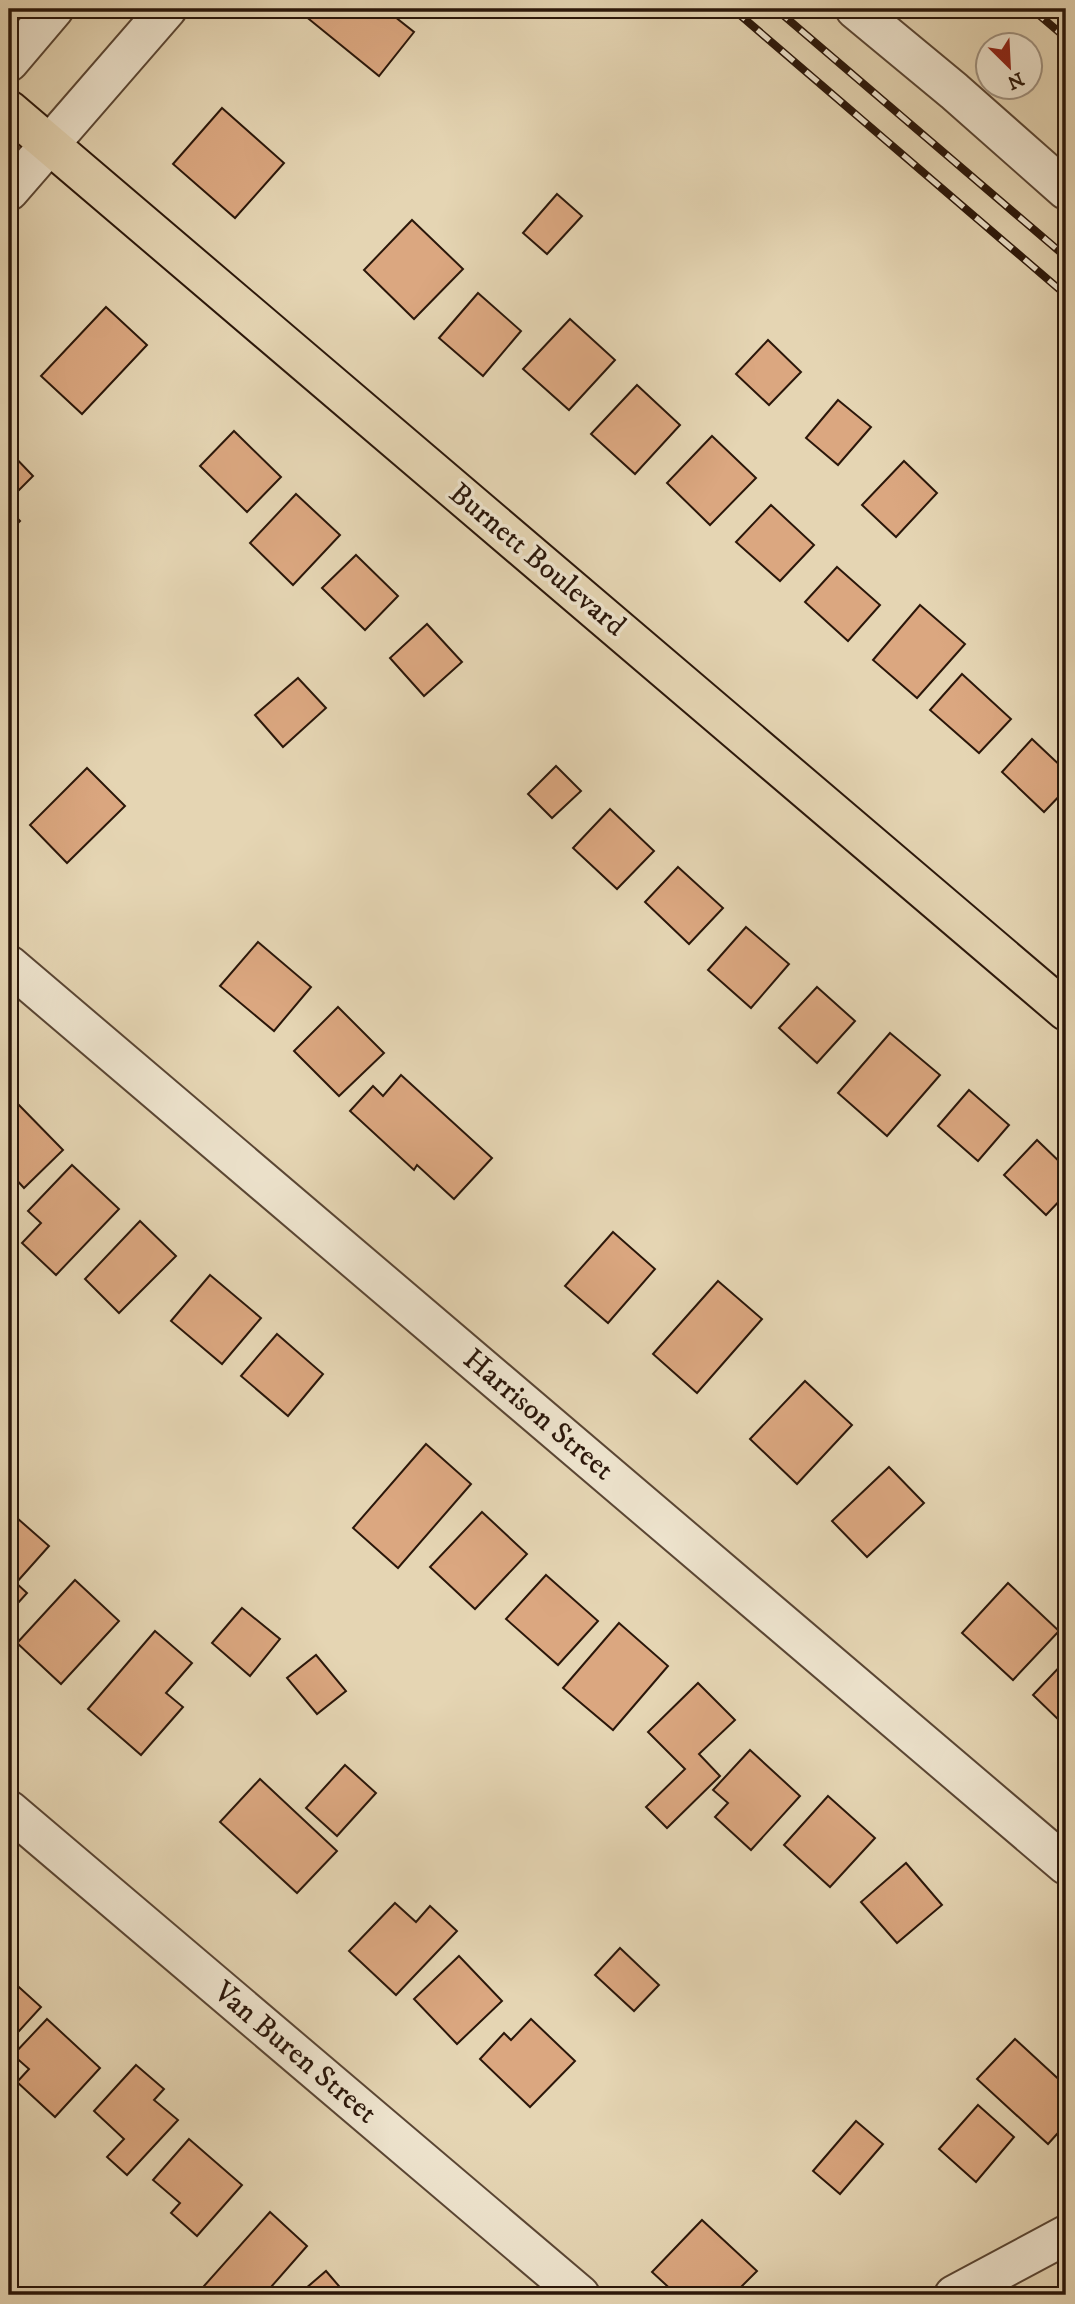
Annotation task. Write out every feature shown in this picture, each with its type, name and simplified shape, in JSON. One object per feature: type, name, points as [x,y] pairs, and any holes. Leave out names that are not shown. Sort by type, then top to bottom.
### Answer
[{"type":"main road","name":"Burnett Boulevard","points":[[9,110],[1066,1011]]},
{"type":"street","points":[[9,62],[54,9]]},
{"type":"street","points":[[9,191],[167,9]]},
{"type":"street","points":[[855,9],[954,90],[1066,190]]},
{"type":"street","name":"Harrison Street","points":[[9,965],[1066,1865]]},
{"type":"street","name":"Van Buren Street","points":[[9,1810],[580,2295]]},
{"type":"street","points":[[954,2295],[1066,2235]]},
{"type":"building","points":[[385,9],[414,32],[379,76],[299,11]]},
{"type":"building","points":[[222,108],[284,163],[235,218],[173,164]]},
{"type":"building","points":[[557,194],[582,216],[547,254],[523,233]]},
{"type":"building","points":[[412,220],[463,269],[414,319],[364,270]]},
{"type":"building","points":[[478,293],[521,331],[483,376],[439,338]]},
{"type":"building","points":[[106,307],[147,345],[82,414],[41,376]]},
{"type":"building","points":[[570,319],[615,360],[569,410],[523,369]]},
{"type":"building","points":[[768,340],[801,372],[769,405],[736,374]]},
{"type":"building","points":[[637,385],[680,425],[635,474],[591,434]]},
{"type":"building","points":[[838,400],[871,427],[838,465],[806,438]]},
{"type":"building","points":[[234,431],[281,477],[247,512],[200,466]]},
{"type":"building","points":[[712,436],[756,478],[710,525],[667,483]]},
{"type":"building","points":[[9,451],[33,476],[9,500]]},
{"type":"building","points":[[904,461],[937,493],[896,537],[862,505]]},
{"type":"building","points":[[296,494],[340,535],[293,585],[250,543]]},
{"type":"building","points":[[771,505],[814,545],[780,581],[736,542]]},
{"type":"building","points":[[9,510],[20,521],[9,532]]},
{"type":"building","points":[[356,555],[398,596],[365,630],[322,588]]},
{"type":"building","points":[[837,567],[880,605],[848,641],[805,602]]},
{"type":"building","points":[[920,605],[965,644],[917,698],[873,660]]},
{"type":"building","points":[[427,624],[462,662],[424,696],[390,658]]},
{"type":"building","points":[[962,674],[1011,719],[979,753],[930,710]]},
{"type":"building","points":[[298,678],[326,708],[283,747],[255,715]]},
{"type":"building","points":[[1032,739],[1066,771],[1066,789],[1044,812],[1002,772]]},
{"type":"building","points":[[556,766],[581,791],[552,818],[528,794]]},
{"type":"building","points":[[87,768],[125,806],[67,863],[30,825]]},
{"type":"building","points":[[610,809],[654,851],[617,889],[573,848]]},
{"type":"building","points":[[678,867],[723,908],[689,944],[645,902]]},
{"type":"building","points":[[746,927],[789,964],[751,1008],[708,970]]},
{"type":"building","points":[[258,942],[311,987],[274,1031],[220,986]]},
{"type":"building","points":[[817,987],[855,1021],[817,1063],[779,1028]]},
{"type":"building","points":[[338,1007],[384,1053],[339,1096],[294,1051]]},
{"type":"building","points":[[890,1033],[940,1075],[887,1136],[838,1093]]},
{"type":"building","points":[[401,1075],[492,1158],[454,1199],[417,1165],[414,1170],[350,1111],[373,1086],[383,1096]]},
{"type":"building","points":[[969,1090],[1009,1125],[978,1161],[938,1126]]},
{"type":"building","points":[[15,1101],[63,1150],[24,1188],[13,1176],[9,1181],[9,1107]]},
{"type":"building","points":[[1037,1140],[1066,1168],[1066,1194],[1046,1215],[1004,1175]]},
{"type":"building","points":[[72,1165],[119,1209],[56,1275],[22,1243],[41,1223],[28,1211]]},
{"type":"building","points":[[140,1221],[176,1256],[119,1313],[85,1279]]},
{"type":"building","points":[[613,1232],[655,1269],[608,1323],[565,1286]]},
{"type":"building","points":[[210,1275],[261,1318],[222,1364],[171,1321]]},
{"type":"building","points":[[718,1281],[762,1319],[697,1393],[653,1354]]},
{"type":"building","points":[[277,1334],[323,1374],[288,1416],[241,1376]]},
{"type":"building","points":[[805,1381],[852,1425],[797,1484],[750,1439]]},
{"type":"building","points":[[426,1444],[471,1484],[398,1568],[353,1528]]},
{"type":"building","points":[[889,1467],[924,1503],[867,1557],[832,1521]]},
{"type":"building","points":[[9,1511],[49,1546],[16,1583],[27,1593],[9,1613]]},
{"type":"building","points":[[482,1512],[527,1554],[475,1609],[430,1567]]},
{"type":"building","points":[[546,1575],[598,1621],[558,1665],[506,1619]]},
{"type":"building","points":[[75,1580],[119,1621],[61,1684],[17,1643]]},
{"type":"building","points":[[1008,1583],[1059,1631],[1013,1680],[962,1633]]},
{"type":"building","points":[[242,1608],[280,1639],[250,1676],[212,1643]]},
{"type":"building","points":[[619,1623],[668,1666],[613,1730],[563,1688]]},
{"type":"building","points":[[155,1631],[192,1663],[166,1693],[183,1707],[141,1755],[88,1709]]},
{"type":"building","points":[[316,1655],[346,1691],[317,1714],[287,1678]]},
{"type":"building","points":[[1066,1660],[1066,1727],[1033,1695]]},
{"type":"building","points":[[698,1683],[735,1720],[699,1754],[720,1776],[667,1828],[646,1807],[685,1769],[648,1732]]},
{"type":"building","points":[[750,1750],[800,1796],[751,1850],[715,1817],[728,1803],[713,1790]]},
{"type":"building","points":[[345,1765],[376,1793],[337,1836],[306,1808]]},
{"type":"building","points":[[260,1779],[337,1851],[297,1893],[220,1822]]},
{"type":"building","points":[[828,1796],[875,1838],[830,1887],[784,1845]]},
{"type":"building","points":[[906,1863],[942,1905],[897,1943],[861,1902]]},
{"type":"building","points":[[395,1903],[416,1922],[430,1906],[457,1931],[396,1995],[349,1951]]},
{"type":"building","points":[[620,1948],[659,1985],[634,2011],[595,1975]]},
{"type":"building","points":[[459,1956],[502,2001],[457,2044],[414,1999]]},
{"type":"building","points":[[10,1979],[41,2007],[9,2042],[9,1981]]},
{"type":"building","points":[[47,2019],[100,2068],[55,2117],[17,2082],[29,2069],[13,2055]]},
{"type":"building","points":[[531,2019],[575,2061],[530,2107],[480,2059],[504,2033],[511,2040]]},
{"type":"building","points":[[1015,2039],[1066,2086],[1066,2124],[1048,2144],[977,2079]]},
{"type":"building","points":[[136,2065],[164,2089],[154,2100],[178,2120],[127,2175],[107,2157],[124,2139],[94,2111]]},
{"type":"building","points":[[978,2105],[1014,2137],[976,2182],[939,2149]]},
{"type":"building","points":[[856,2121],[883,2144],[840,2194],[813,2171]]},
{"type":"building","points":[[189,2139],[242,2185],[197,2236],[171,2213],[180,2203],[153,2180]]},
{"type":"building","points":[[270,2212],[307,2246],[264,2295],[196,2295]]},
{"type":"building","points":[[702,2220],[757,2271],[733,2295],[677,2295],[652,2272]]},
{"type":"building","points":[[326,2271],[344,2292],[340,2295],[298,2295]]},
{"type":"railway","points":[[733,9],[1066,295]]},
{"type":"railway","points":[[776,9],[1066,257]]},
{"type":"railway","points":[[1032,9],[1066,38]]}]
